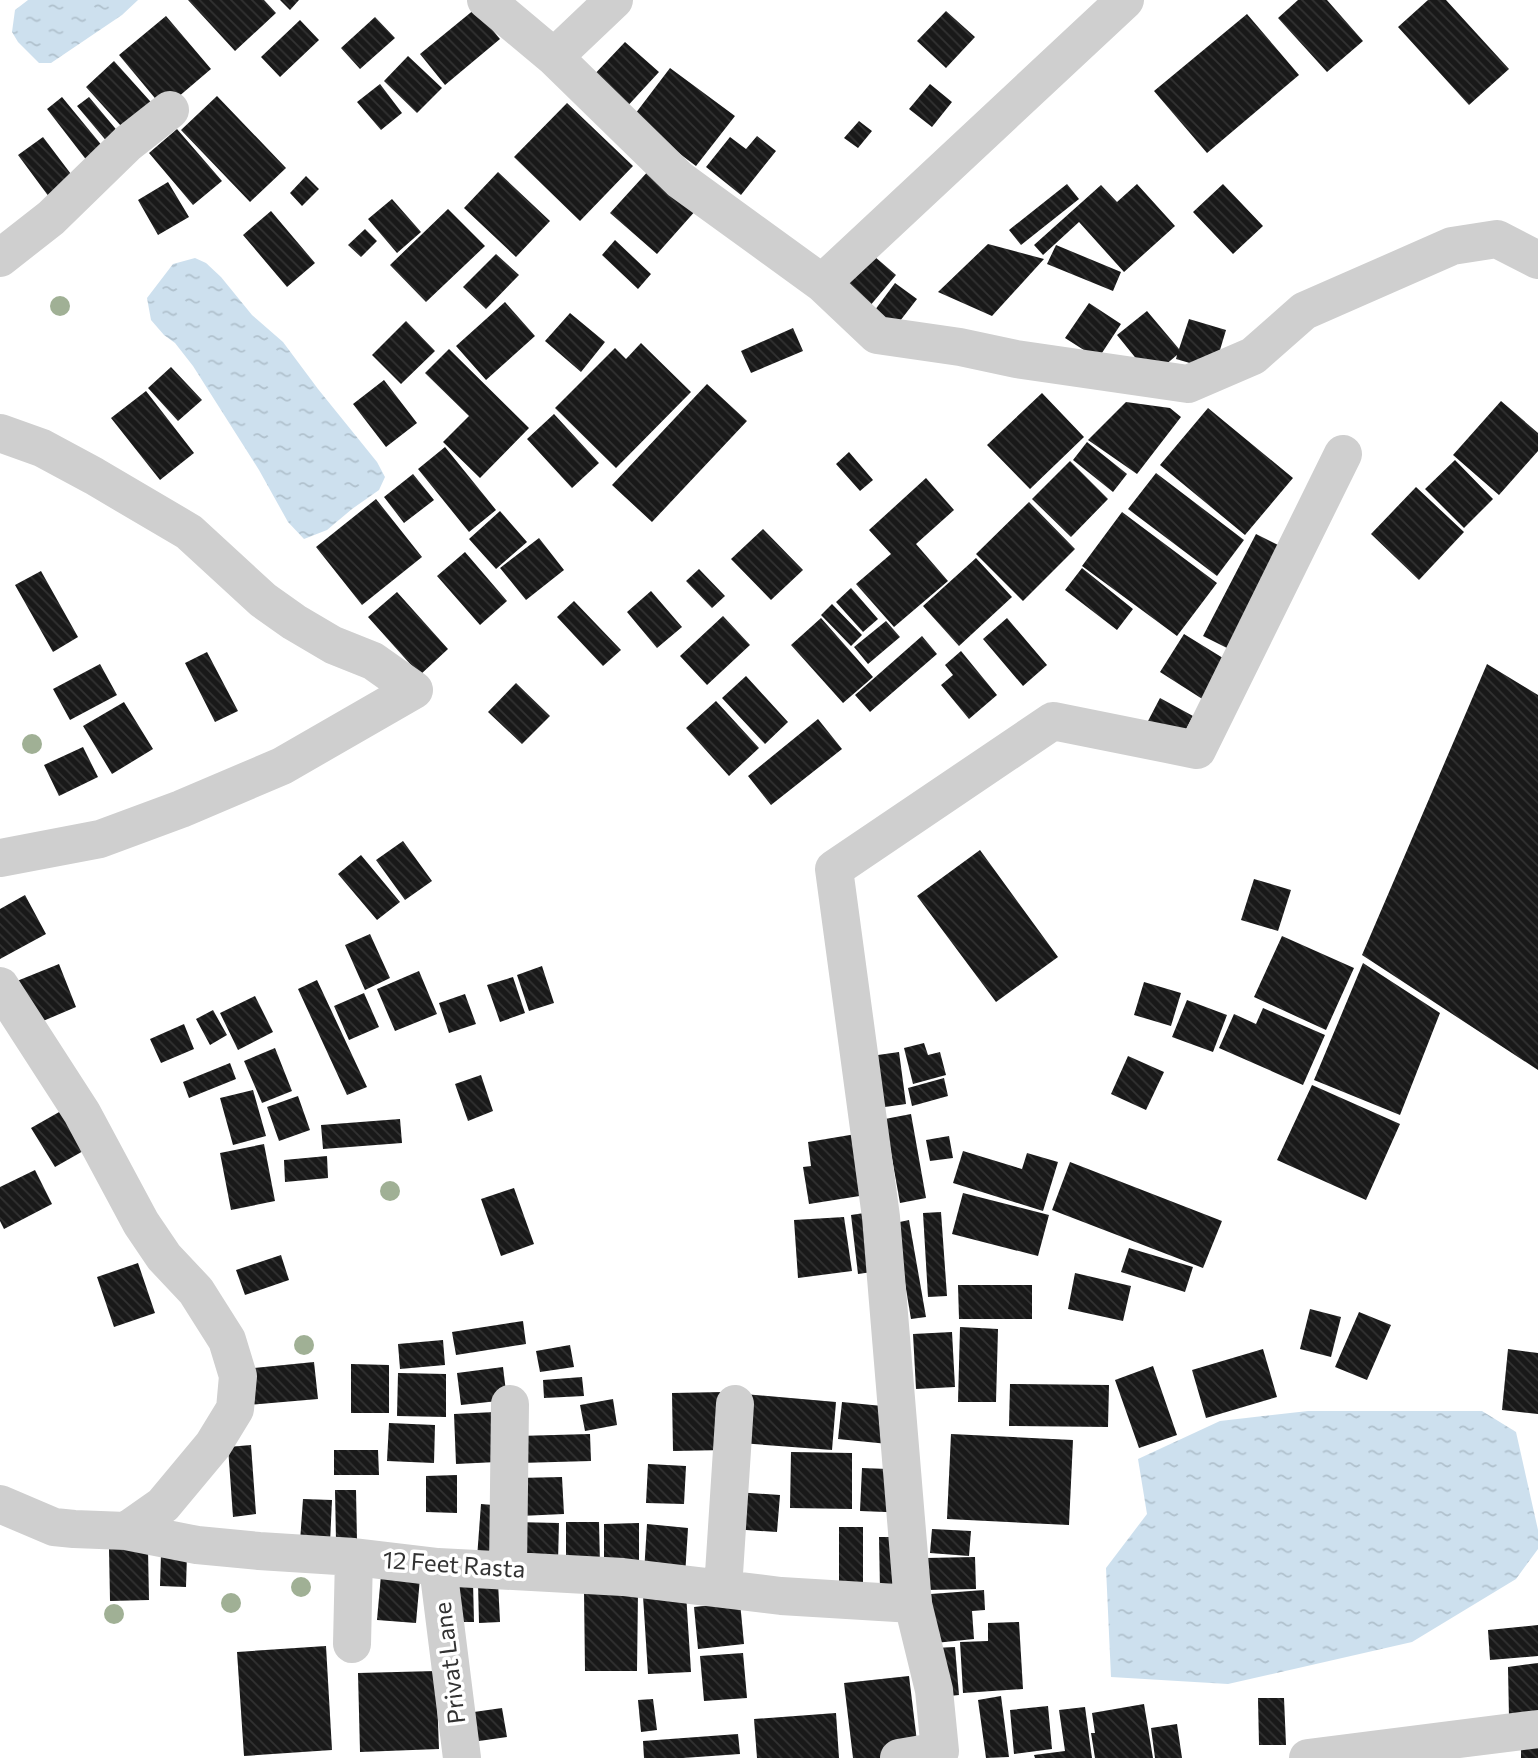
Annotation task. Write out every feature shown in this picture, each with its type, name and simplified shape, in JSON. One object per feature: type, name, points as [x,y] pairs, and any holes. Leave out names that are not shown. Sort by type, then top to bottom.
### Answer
[{"type":"street","points":[[486,0],[554,57],[680,180],[821,283],[877,335],[1188,384],[1253,356],[1304,311],[1452,246],[1497,239],[1538,260]]},
{"type":"street","points":[[554,57],[614,0]]},
{"type":"street","points":[[821,283],[1125,0]]},
{"type":"street","points":[[0,258],[51,218],[128,143],[170,110]]},
{"type":"street","points":[[0,433],[42,448],[189,532],[274,607],[333,645],[373,661],[414,690],[282,766],[181,809],[100,839],[0,858]]},
{"type":"street","points":[[899,1758],[940,1751],[934,1690],[913,1604],[881,1217],[834,869],[1053,721],[1196,750],[1343,454]]},
{"type":"street","points":[[0,986],[82,1113],[141,1223],[164,1257],[196,1291],[227,1340],[238,1376],[235,1409],[213,1445],[163,1505],[126,1531]]},
{"type":"street","points":[[509,1570],[510,1404]]},
{"type":"street","points":[[723,1589],[735,1404]]},
{"type":"street","name":"12 Feet Rasta","points":[[0,1504],[54,1527],[126,1531],[197,1545],[354,1557],[438,1567],[623,1577],[781,1596],[913,1604]]},
{"type":"street","points":[[352,1644],[354,1557]]},
{"type":"street","name":"Privat Lane","points":[[438,1567],[462,1758]]},
{"type":"street","points":[[1308,1758],[1538,1729]]},
{"type":"water","points":[[28,0],[138,0],[122,15],[51,63],[39,63],[12,32],[15,10]]},
{"type":"water","points":[[195,258],[206,263],[221,277],[252,315],[283,342],[377,462],[385,477],[379,490],[327,530],[304,539],[288,522],[259,470],[193,366],[175,343],[151,320],[147,298],[173,264]]},
{"type":"water","points":[[1308,1411],[1482,1411],[1516,1432],[1538,1530],[1538,1549],[1516,1579],[1412,1642],[1228,1684],[1111,1677],[1106,1568],[1147,1514],[1138,1459],[1220,1421]]},
{"type":"building","points":[[188,0],[264,0],[276,13],[235,51]]},
{"type":"building","points":[[280,0],[299,0],[290,10]]},
{"type":"building","points":[[1298,0],[1327,0],[1363,41],[1327,72],[1278,18]]},
{"type":"building","points":[[1428,0],[1446,0],[1509,69],[1469,105],[1398,27]]},
{"type":"building","points":[[475,9],[500,39],[445,85],[420,54]]},
{"type":"building","points":[[946,11],[975,37],[946,68],[917,41]]},
{"type":"building","points":[[1247,14],[1299,75],[1207,153],[1154,91]]},
{"type":"building","points":[[166,16],[211,69],[164,109],[119,55]]},
{"type":"building","points":[[375,17],[395,38],[360,69],[341,48]]},
{"type":"building","points":[[300,20],[319,40],[280,77],[261,57]]},
{"type":"building","points":[[625,42],[659,72],[623,111],[590,79]]},
{"type":"building","points":[[408,56],[442,88],[417,113],[384,81]]},
{"type":"building","points":[[114,61],[158,110],[130,136],[86,87]]},
{"type":"building","points":[[670,68],[735,116],[696,166],[632,118]]},
{"type":"building","points":[[380,84],[402,113],[381,130],[357,102]]},
{"type":"building","points":[[930,84],[952,102],[932,127],[909,109]]},
{"type":"building","points":[[217,96],[286,168],[250,202],[181,130]]},
{"type":"building","points":[[62,97],[108,153],[91,166],[47,109]]},
{"type":"building","points":[[89,97],[125,140],[114,150],[77,106]]},
{"type":"building","points":[[567,103],[633,166],[580,221],[514,157]]},
{"type":"building","points":[[859,121],[872,131],[858,148],[844,138]]},
{"type":"building","points":[[177,129],[222,181],[193,205],[149,153]]},
{"type":"building","points":[[757,136],[776,151],[741,195],[706,167],[730,137],[746,149]]},
{"type":"building","points":[[43,137],[80,186],[55,205],[18,155]]},
{"type":"building","points":[[651,168],[697,209],[657,254],[610,213]]},
{"type":"building","points":[[498,172],[550,221],[516,257],[464,208]]},
{"type":"building","points":[[306,176],[319,189],[302,206],[290,193]]},
{"type":"building","points":[[168,182],[189,217],[158,235],[138,200]]},
{"type":"building","points":[[1067,184],[1079,199],[1021,245],[1009,230]]},
{"type":"building","points":[[1137,184],[1175,226],[1124,272],[1079,222],[1043,255],[1034,245],[1101,185],[1117,202]]},
{"type":"building","points":[[1223,184],[1263,226],[1233,254],[1193,212]]},
{"type":"building","points":[[392,199],[421,232],[397,253],[368,219]]},
{"type":"building","points":[[448,209],[485,246],[426,302],[390,265]]},
{"type":"building","points":[[271,211],[315,263],[287,287],[243,235]]},
{"type":"building","points":[[365,229],[377,241],[361,257],[348,245]]},
{"type":"building","points":[[615,240],[651,274],[638,289],[602,255]]},
{"type":"building","points":[[988,244],[1044,259],[992,316],[938,292]]},
{"type":"building","points":[[1056,245],[1121,272],[1113,291],[1047,264]]},
{"type":"building","points":[[867,250],[896,275],[869,307],[839,282]]},
{"type":"building","points":[[496,254],[519,275],[486,309],[463,287]]},
{"type":"building","points":[[895,283],[917,299],[893,330],[872,314]]},
{"type":"building","points":[[505,302],[535,336],[486,380],[456,346]]},
{"type":"building","points":[[1089,303],[1121,324],[1098,359],[1065,338]]},
{"type":"building","points":[[1147,311],[1179,349],[1189,319],[1226,330],[1214,370],[1176,359],[1177,355],[1151,377],[1117,335]]},
{"type":"building","points":[[570,313],[605,342],[581,372],[545,341]]},
{"type":"building","points":[[406,321],[435,351],[401,384],[372,355]]},
{"type":"building","points":[[793,328],[803,351],[751,373],[741,351]]},
{"type":"building","points":[[641,343],[691,392],[616,468],[555,408],[615,348],[626,359]]},
{"type":"building","points":[[449,349],[529,428],[480,478],[443,442],[469,416],[425,373]]},
{"type":"building","points":[[171,367],[202,400],[178,421],[148,388]]},
{"type":"building","points":[[384,380],[417,423],[386,447],[353,404]]},
{"type":"building","points":[[707,384],[747,421],[652,522],[612,485]]},
{"type":"building","points":[[146,391],[194,453],[160,480],[111,418]]},
{"type":"building","points":[[1042,393],[1084,437],[1030,489],[987,445]]},
{"type":"building","points":[[1501,401],[1538,433],[1538,451],[1499,495],[1453,455]]},
{"type":"building","points":[[1126,402],[1170,408],[1181,417],[1137,474],[1088,440]]},
{"type":"building","points":[[1208,408],[1293,478],[1245,535],[1160,465]]},
{"type":"building","points":[[554,414],[599,463],[572,488],[527,439]]},
{"type":"building","points":[[1087,442],[1127,474],[1113,492],[1073,460]]},
{"type":"building","points":[[445,447],[496,510],[469,532],[418,469]]},
{"type":"building","points":[[849,452],[873,480],[860,491],[836,464]]},
{"type":"building","points":[[1455,460],[1493,499],[1464,528],[1425,489]]},
{"type":"building","points":[[1070,461],[1108,499],[1071,537],[1032,499]]},
{"type":"building","points":[[1156,473],[1244,540],[1217,576],[1128,509]]},
{"type":"building","points":[[413,474],[434,500],[404,523],[384,497]]},
{"type":"building","points":[[926,478],[954,510],[916,544],[948,581],[894,627],[856,584],[891,554],[869,530]]},
{"type":"building","points":[[1416,487],[1464,532],[1419,580],[1371,534]]},
{"type":"building","points":[[376,499],[422,557],[362,605],[316,547]]},
{"type":"building","points":[[1029,502],[1075,549],[1023,601],[976,554]]},
{"type":"building","points":[[500,511],[527,542],[496,569],[469,539]]},
{"type":"building","points":[[1122,512],[1217,583],[1177,636],[1082,566]]},
{"type":"building","points":[[763,529],[803,570],[771,600],[731,559]]},
{"type":"building","points":[[1256,534],[1286,549],[1233,651],[1203,636]]},
{"type":"building","points":[[539,538],[564,570],[526,600],[500,568]]},
{"type":"building","points":[[465,552],[507,601],[480,625],[437,576]]},
{"type":"building","points":[[976,558],[1012,597],[959,646],[923,606]]},
{"type":"building","points":[[1082,568],[1133,609],[1117,630],[1065,590]]},
{"type":"building","points":[[699,569],[725,596],[712,608],[686,581]]},
{"type":"building","points":[[41,571],[78,637],[53,652],[15,585]]},
{"type":"building","points":[[851,588],[878,619],[863,632],[836,602]]},
{"type":"building","points":[[651,591],[682,627],[657,648],[627,612]]},
{"type":"building","points":[[397,592],[448,649],[420,675],[368,617]]},
{"type":"building","points":[[574,601],[621,650],[603,666],[557,617]]},
{"type":"building","points":[[832,604],[862,635],[851,646],[821,615]]},
{"type":"building","points":[[723,616],[750,645],[707,685],[680,656]]},
{"type":"building","points":[[821,618],[873,677],[843,703],[791,645]]},
{"type":"building","points":[[1007,618],[1047,665],[1023,686],[983,639]]},
{"type":"building","points":[[886,621],[900,637],[868,664],[854,647]]},
{"type":"building","points":[[1184,634],[1231,663],[1207,702],[1160,672]]},
{"type":"building","points":[[922,636],[937,654],[870,712],[855,695]]},
{"type":"building","points":[[961,651],[997,695],[969,719],[941,685],[953,675],[945,665]]},
{"type":"building","points":[[207,652],[238,711],[215,722],[185,663]]},
{"type":"building","points":[[100,664],[117,695],[70,720],[53,689]]},
{"type":"building","points":[[1487,664],[1538,695],[1538,1070],[1362,955]]},
{"type":"building","points":[[746,676],[788,722],[765,744],[722,698]]},
{"type":"building","points":[[516,683],[550,716],[522,744],[488,712]]},
{"type":"building","points":[[1160,698],[1193,716],[1181,739],[1148,721]]},
{"type":"building","points":[[716,701],[759,748],[729,776],[686,728]]},
{"type":"building","points":[[124,702],[153,749],[112,774],[83,726]]},
{"type":"building","points":[[818,719],[842,749],[771,805],[748,776]]},
{"type":"building","points":[[83,747],[98,777],[59,796],[44,765]]},
{"type":"building","points":[[403,841],[432,881],[405,900],[376,860]]},
{"type":"building","points":[[980,850],[1058,957],[996,1002],[917,896]]},
{"type":"building","points":[[361,855],[400,902],[377,920],[338,874]]},
{"type":"building","points":[[1254,879],[1291,890],[1278,931],[1241,920]]},
{"type":"building","points":[[25,895],[46,934],[0,959],[0,909]]},
{"type":"building","points":[[370,934],[390,978],[365,990],[345,945]]},
{"type":"building","points":[[1282,936],[1354,968],[1326,1030],[1254,997]]},
{"type":"building","points":[[1363,963],[1440,1013],[1400,1115],[1314,1080]]},
{"type":"building","points":[[59,964],[76,1007],[29,1027],[12,983]]},
{"type":"building","points":[[542,966],[554,1003],[529,1011],[517,975]]},
{"type":"building","points":[[419,971],[437,1014],[395,1031],[377,989]]},
{"type":"building","points":[[513,977],[525,1013],[500,1022],[487,985]]},
{"type":"building","points":[[317,980],[367,1087],[347,1095],[298,989]]},
{"type":"building","points":[[1144,982],[1181,993],[1171,1026],[1134,1015]]},
{"type":"building","points":[[364,993],[379,1027],[349,1040],[334,1006]]},
{"type":"building","points":[[465,994],[476,1024],[449,1033],[439,1003]]},
{"type":"building","points":[[255,996],[273,1032],[238,1050],[220,1013]]},
{"type":"building","points":[[1187,1000],[1227,1015],[1213,1052],[1172,1037]]},
{"type":"building","points":[[1263,1008],[1325,1035],[1303,1085],[1219,1048],[1234,1014],[1256,1024]]},
{"type":"building","points":[[213,1010],[227,1035],[210,1045],[196,1019]]},
{"type":"building","points":[[184,1024],[194,1049],[161,1063],[150,1039]]},
{"type":"building","points":[[924,1043],[928,1055],[940,1052],[946,1075],[913,1084],[904,1048]]},
{"type":"building","points":[[275,1048],[292,1091],[262,1103],[244,1061]]},
{"type":"building","points":[[899,1052],[906,1104],[878,1108],[871,1056]]},
{"type":"building","points":[[1128,1056],[1164,1072],[1146,1110],[1111,1094]]},
{"type":"building","points":[[230,1063],[236,1079],[189,1098],[183,1082]]},
{"type":"building","points":[[481,1075],[493,1111],[468,1121],[455,1084]]},
{"type":"building","points":[[944,1078],[948,1096],[912,1106],[908,1088]]},
{"type":"building","points":[[1312,1085],[1400,1124],[1366,1200],[1277,1160]]},
{"type":"building","points":[[253,1090],[266,1136],[233,1145],[220,1098]]},
{"type":"building","points":[[298,1096],[310,1130],[279,1141],[267,1107]]},
{"type":"building","points":[[68,1107],[92,1146],[55,1167],[31,1128]]},
{"type":"building","points":[[911,1114],[926,1198],[900,1203],[885,1119]]},
{"type":"building","points":[[400,1119],[402,1143],[323,1149],[321,1125]]},
{"type":"building","points":[[856,1134],[866,1195],[809,1204],[803,1167],[811,1166],[808,1142]]},
{"type":"building","points":[[949,1136],[953,1158],[930,1161],[926,1140]]},
{"type":"building","points":[[264,1144],[275,1201],[231,1210],[220,1153]]},
{"type":"building","points":[[963,1151],[1022,1169],[1027,1153],[1058,1162],[1043,1211],[953,1183]]},
{"type":"building","points":[[327,1156],[328,1178],[285,1182],[284,1160]]},
{"type":"building","points":[[1070,1162],[1222,1221],[1203,1268],[1052,1210]]},
{"type":"building","points":[[35,1170],[52,1204],[4,1229],[0,1221],[0,1187]]},
{"type":"building","points":[[514,1188],[534,1244],[501,1256],[481,1199]]},
{"type":"building","points":[[963,1193],[1049,1215],[1038,1256],[952,1234]]},
{"type":"building","points":[[871,1212],[879,1271],[858,1274],[851,1215]]},
{"type":"building","points":[[941,1212],[947,1296],[928,1297],[923,1213]]},
{"type":"building","points":[[844,1217],[852,1271],[798,1278],[794,1220]]},
{"type":"building","points":[[909,1220],[926,1317],[911,1319],[895,1223]]},
{"type":"building","points":[[1129,1248],[1193,1267],[1185,1292],[1121,1272]]},
{"type":"building","points":[[281,1255],[289,1280],[245,1295],[236,1270]]},
{"type":"building","points":[[138,1263],[155,1313],[114,1327],[97,1277]]},
{"type":"building","points":[[1075,1273],[1131,1286],[1123,1321],[1068,1309]]},
{"type":"building","points":[[958,1285],[1032,1285],[1032,1319],[959,1319]]},
{"type":"building","points":[[1310,1309],[1341,1317],[1331,1357],[1300,1349]]},
{"type":"building","points":[[1359,1312],[1391,1325],[1367,1380],[1335,1367]]},
{"type":"building","points":[[523,1321],[526,1344],[456,1355],[452,1332]]},
{"type":"building","points":[[960,1327],[998,1329],[996,1402],[958,1402]]},
{"type":"building","points":[[952,1332],[955,1387],[916,1389],[913,1334]]},
{"type":"building","points":[[443,1340],[445,1365],[400,1369],[398,1344]]},
{"type":"building","points":[[570,1345],[574,1367],[540,1372],[536,1351]]},
{"type":"building","points":[[1263,1349],[1277,1397],[1206,1418],[1192,1370]]},
{"type":"building","points":[[1508,1349],[1538,1353],[1538,1414],[1502,1410]]},
{"type":"building","points":[[314,1362],[318,1399],[247,1405],[244,1369]]},
{"type":"building","points":[[351,1364],[389,1365],[389,1413],[351,1413]]},
{"type":"building","points":[[1153,1366],[1177,1435],[1139,1448],[1115,1380]]},
{"type":"building","points":[[503,1367],[507,1400],[461,1405],[457,1373]]},
{"type":"building","points":[[398,1373],[446,1374],[446,1417],[397,1416]]},
{"type":"building","points":[[582,1377],[584,1396],[544,1398],[543,1380]]},
{"type":"building","points":[[1010,1384],[1109,1385],[1108,1427],[1009,1426]]},
{"type":"building","points":[[724,1392],[726,1450],[673,1451],[672,1393]]},
{"type":"building","points":[[744,1394],[836,1402],[832,1450],[740,1443]]},
{"type":"building","points":[[613,1399],[617,1425],[585,1431],[580,1405]]},
{"type":"building","points":[[842,1402],[912,1409],[908,1446],[838,1439]]},
{"type":"building","points":[[495,1412],[497,1462],[456,1464],[454,1414]]},
{"type":"building","points":[[389,1423],[435,1425],[434,1463],[387,1461]]},
{"type":"building","points":[[590,1434],[591,1461],[519,1463],[518,1436]]},
{"type":"building","points":[[951,1434],[1073,1440],[1069,1525],[947,1519]]},
{"type":"building","points":[[251,1445],[256,1514],[233,1517],[228,1447]]},
{"type":"building","points":[[334,1450],[378,1450],[379,1475],[334,1475]]},
{"type":"building","points":[[791,1452],[852,1453],[852,1509],[790,1508]]},
{"type":"building","points":[[648,1464],[686,1466],[684,1504],[646,1503]]},
{"type":"building","points":[[862,1468],[914,1470],[911,1513],[860,1511]]},
{"type":"building","points":[[457,1475],[457,1513],[426,1512],[426,1476]]},
{"type":"building","points":[[562,1477],[564,1514],[520,1516],[518,1478]]},
{"type":"building","points":[[335,1490],[356,1490],[357,1541],[336,1541]]},
{"type":"building","points":[[735,1492],[780,1495],[777,1532],[732,1529]]},
{"type":"building","points":[[303,1499],[332,1500],[330,1543],[300,1542]]},
{"type":"building","points":[[481,1504],[505,1506],[501,1559],[477,1558]]},
{"type":"building","points":[[514,1522],[559,1523],[558,1562],[513,1560]]},
{"type":"building","points":[[566,1522],[599,1522],[600,1565],[566,1566]]},
{"type":"building","points":[[639,1523],[639,1569],[604,1569],[604,1524]]},
{"type":"building","points":[[647,1524],[688,1528],[685,1576],[644,1573]]},
{"type":"building","points":[[839,1527],[863,1527],[863,1592],[839,1592]]},
{"type":"building","points":[[932,1529],[971,1531],[969,1556],[930,1553]]},
{"type":"building","points":[[879,1537],[906,1537],[907,1591],[880,1591]]},
{"type":"building","points":[[109,1549],[148,1549],[149,1600],[110,1601]]},
{"type":"building","points":[[161,1554],[187,1554],[186,1587],[160,1586]]},
{"type":"building","points":[[975,1557],[976,1589],[926,1590],[926,1558]]},
{"type":"building","points":[[381,1575],[420,1578],[416,1623],[377,1620]]},
{"type":"building","points":[[453,1582],[473,1582],[474,1622],[454,1622]]},
{"type":"building","points":[[498,1582],[500,1622],[479,1623],[478,1583]]},
{"type":"building","points":[[584,1590],[638,1590],[637,1671],[585,1671]]},
{"type":"building","points":[[984,1590],[985,1610],[972,1611],[974,1639],[935,1643],[931,1594]]},
{"type":"building","points":[[686,1593],[691,1672],[648,1674],[643,1596]]},
{"type":"building","points":[[740,1602],[744,1644],[698,1649],[694,1607]]},
{"type":"building","points":[[1019,1622],[1023,1689],[963,1693],[960,1642],[988,1641],[988,1623]]},
{"type":"building","points":[[1538,1625],[1538,1656],[1490,1660],[1488,1630]]},
{"type":"building","points":[[326,1646],[332,1750],[244,1756],[237,1652]]},
{"type":"building","points":[[955,1647],[959,1695],[939,1697],[934,1648]]},
{"type":"building","points":[[743,1653],[747,1698],[704,1701],[700,1656]]},
{"type":"building","points":[[1538,1663],[1538,1717],[1509,1718],[1508,1667]]},
{"type":"building","points":[[436,1671],[439,1749],[360,1752],[358,1673]]},
{"type":"building","points":[[909,1676],[919,1758],[853,1758],[844,1683]]},
{"type":"building","points":[[1001,1696],[1009,1757],[986,1758],[978,1700]]},
{"type":"building","points":[[1258,1698],[1284,1698],[1286,1745],[1259,1745]]},
{"type":"building","points":[[653,1699],[657,1730],[641,1732],[638,1700]]},
{"type":"building","points":[[1144,1704],[1153,1758],[1095,1758],[1091,1733],[1095,1733],[1092,1713]]},
{"type":"building","points":[[1048,1706],[1052,1749],[1014,1754],[1010,1710]]},
{"type":"building","points":[[1085,1707],[1092,1758],[1035,1758],[1034,1755],[1065,1751],[1059,1710]]},
{"type":"building","points":[[502,1708],[507,1737],[472,1742],[467,1713]]},
{"type":"building","points":[[836,1713],[839,1758],[757,1758],[754,1719]]},
{"type":"building","points":[[1177,1724],[1182,1758],[1155,1758],[1151,1728]]},
{"type":"building","points":[[738,1734],[740,1754],[644,1758],[643,1741]]},
{"type":"building","points":[[1521,1738],[1538,1739],[1538,1758],[1521,1758]]}]
